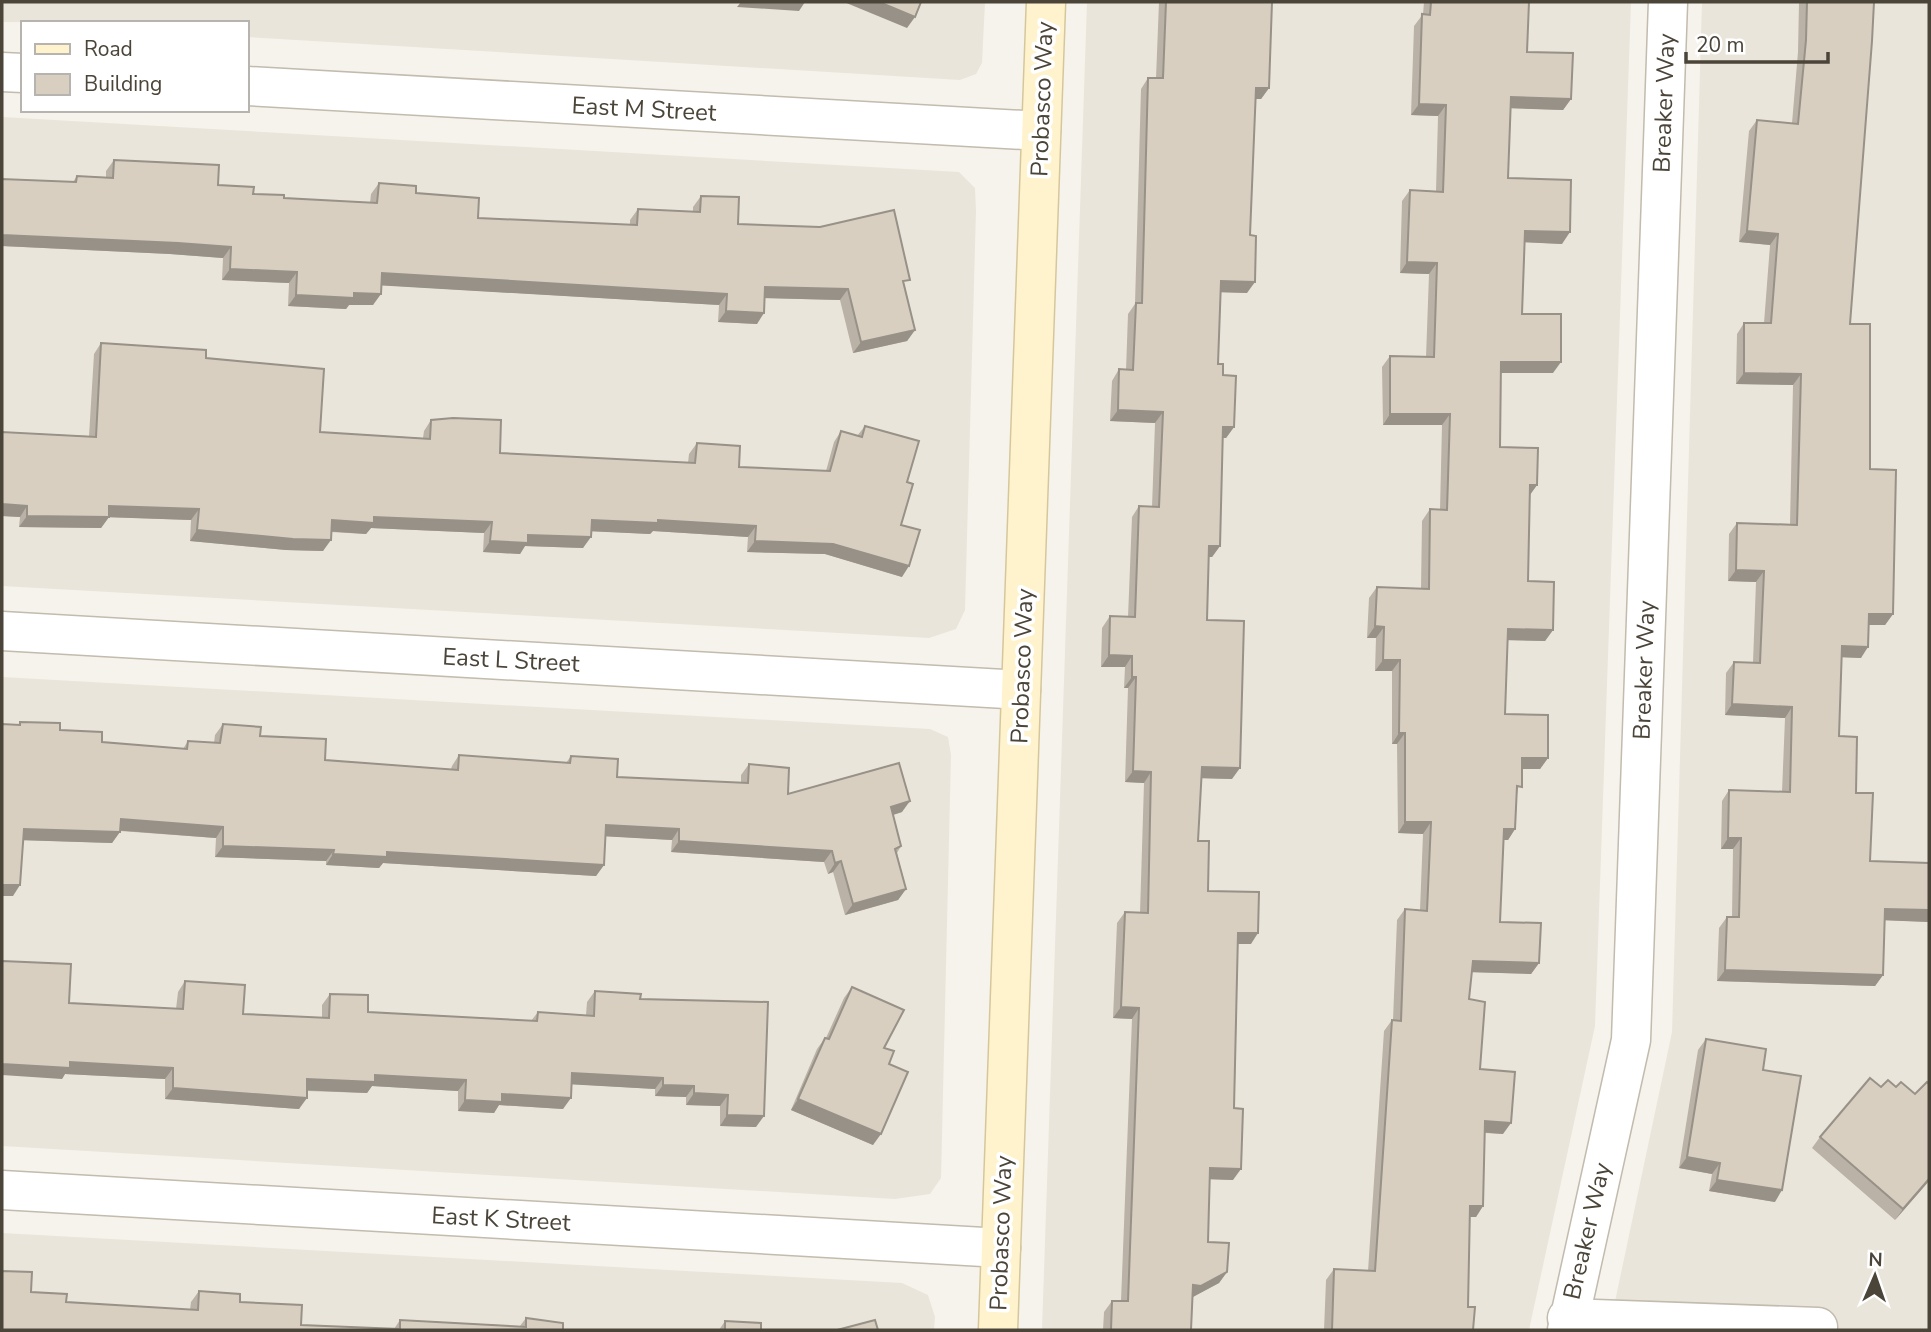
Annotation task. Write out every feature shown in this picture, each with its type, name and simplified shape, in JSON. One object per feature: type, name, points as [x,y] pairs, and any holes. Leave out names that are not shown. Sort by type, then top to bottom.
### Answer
[{"type":"street","name":"Probasco Way","points":[[998,1330],[1045,2]]},
{"type":"street","name":"Breaker Way","points":[[1567,1324],[1632,1041],[1668,2]]},
{"type":"street","points":[[2,72],[21,73]]},
{"type":"street","name":"East M Street","points":[[248,86],[1041,131]]},
{"type":"street","name":"East L Street","points":[[2,631],[1021,690]]},
{"type":"street","name":"East K Street","points":[[2,1190],[1001,1248]]},
{"type":"street","points":[[1567,1324],[1818,1327]]},
{"type":"shaded area","points":[[2,2],[985,2],[982,63],[976,74],[960,80],[248,37],[248,21],[2,22]]},
{"type":"shaded area","points":[[1087,2],[1631,2],[1595,1026],[1529,1330],[1042,1330]]},
{"type":"shaded area","points":[[1702,2],[1929,2],[1929,1330],[1609,1330],[1672,1032]]},
{"type":"shaded area","points":[[2,117],[959,172],[975,188],[976,211],[965,610],[956,629],[929,638],[2,586]]},
{"type":"shaded area","points":[[2,677],[930,729],[948,737],[951,755],[941,1178],[930,1194],[895,1199],[2,1146]]},
{"type":"shaded area","points":[[2,1233],[902,1283],[928,1295],[935,1317],[934,1330],[2,1330]]},
{"type":"building","points":[[879,2],[921,2],[915,17]]},
{"type":"building","points":[[1166,2],[1272,2],[1269,88],[1256,88],[1250,235],[1256,236],[1255,282],[1221,281],[1218,364],[1223,364],[1223,375],[1236,376],[1234,427],[1223,427],[1220,546],[1209,546],[1207,620],[1244,621],[1240,768],[1202,767],[1198,841],[1209,841],[1208,891],[1259,892],[1258,933],[1238,933],[1234,1108],[1243,1109],[1241,1169],[1210,1168],[1208,1242],[1229,1243],[1227,1272],[1201,1286],[1193,1285],[1191,1330],[1111,1330],[1112,1301],[1128,1301],[1139,1008],[1121,1007],[1125,912],[1148,913],[1151,772],[1133,771],[1136,677],[1132,677],[1132,656],[1109,655],[1110,616],[1135,617],[1139,506],[1159,507],[1163,412],[1118,410],[1119,369],[1133,370],[1136,303],[1142,303],[1148,78],[1163,78]]},
{"type":"building","points":[[1431,2],[1529,2],[1527,52],[1573,53],[1571,99],[1511,97],[1508,178],[1571,180],[1570,232],[1525,231],[1522,314],[1561,314],[1561,362],[1501,362],[1500,447],[1538,448],[1537,485],[1530,485],[1528,581],[1554,582],[1553,630],[1508,629],[1505,714],[1548,715],[1548,758],[1522,758],[1522,787],[1517,786],[1515,829],[1504,829],[1500,922],[1541,923],[1539,963],[1473,961],[1469,999],[1485,1002],[1480,1069],[1515,1072],[1511,1123],[1485,1121],[1483,1206],[1470,1206],[1468,1307],[1475,1307],[1473,1330],[1332,1330],[1334,1269],[1375,1271],[1392,1020],[1401,1021],[1405,909],[1427,911],[1431,822],[1405,822],[1405,733],[1399,733],[1400,660],[1383,660],[1384,627],[1375,626],[1377,587],[1429,589],[1430,509],[1447,510],[1450,414],[1390,414],[1390,356],[1434,357],[1437,263],[1407,262],[1410,190],[1443,192],[1446,105],[1419,104],[1422,14],[1430,15]]},
{"type":"building","points":[[1807,2],[1874,2],[1850,324],[1870,324],[1870,469],[1896,470],[1893,614],[1869,614],[1868,647],[1842,646],[1839,736],[1857,737],[1856,793],[1873,793],[1870,861],[1929,863],[1929,910],[1885,909],[1883,975],[1725,970],[1727,917],[1739,917],[1741,838],[1728,838],[1729,790],[1790,792],[1792,707],[1732,704],[1734,662],[1760,663],[1764,571],[1736,570],[1737,523],[1797,525],[1801,374],[1744,373],[1744,323],[1771,323],[1778,234],[1747,231],[1757,120],[1798,124]]},
{"type":"building","points":[[114,160],[219,165],[218,185],[254,187],[253,194],[284,195],[284,198],[377,203],[379,183],[416,186],[416,193],[479,198],[478,218],[637,225],[638,209],[700,212],[701,196],[739,197],[738,224],[820,227],[894,210],[910,280],[903,281],[915,330],[861,342],[848,289],[765,287],[764,313],[726,311],[727,294],[382,273],[381,294],[354,293],[354,298],[296,295],[297,272],[230,269],[231,247],[2,235],[2,179],[76,182],[77,176],[113,178]]},
{"type":"building","points":[[101,343],[206,350],[206,358],[324,369],[320,432],[430,439],[431,420],[501,420],[500,453],[695,463],[697,443],[740,446],[739,467],[830,471],[841,431],[862,437],[865,426],[919,441],[907,482],[913,484],[901,525],[920,530],[909,566],[833,544],[755,541],[756,526],[658,520],[658,523],[592,520],[591,537],[528,535],[528,543],[490,541],[492,522],[374,517],[374,523],[332,520],[331,540],[293,539],[197,530],[199,509],[109,506],[109,517],[27,516],[27,506],[2,504],[2,432],[96,437]]},
{"type":"building","points":[[20,722],[60,723],[60,730],[102,732],[102,742],[187,749],[188,741],[220,743],[223,724],[261,727],[260,736],[326,739],[325,760],[458,770],[459,755],[570,763],[571,756],[618,759],[617,777],[748,783],[749,764],[789,768],[788,794],[899,763],[910,801],[891,807],[901,846],[895,849],[906,889],[853,904],[841,861],[835,863],[832,851],[679,841],[679,829],[606,825],[604,865],[387,852],[387,857],[333,854],[334,850],[223,846],[223,827],[121,819],[120,832],[24,829],[20,885],[2,885],[2,724],[20,725]]},
{"type":"building","points":[[2,961],[71,964],[69,1003],[183,1009],[185,981],[245,985],[243,1014],[329,1018],[330,994],[368,995],[368,1012],[537,1021],[538,1012],[594,1016],[595,991],[641,994],[640,999],[768,1002],[764,1116],[727,1115],[728,1095],[694,1093],[694,1086],[663,1085],[663,1078],[572,1073],[571,1098],[502,1094],[502,1102],[465,1100],[466,1080],[375,1075],[375,1082],[307,1079],[307,1098],[173,1088],[173,1068],[70,1062],[70,1068],[2,1064]]},
{"type":"building","points":[[852,987],[904,1010],[884,1048],[894,1051],[889,1064],[908,1072],[881,1134],[798,1099],[825,1038],[829,1039]]},
{"type":"building","points":[[1706,1039],[1766,1049],[1763,1070],[1801,1076],[1782,1190],[1717,1180],[1720,1163],[1687,1157]]},
{"type":"building","points":[[1870,1078],[1881,1087],[1888,1080],[1896,1087],[1901,1082],[1915,1094],[1927,1082],[1929,1084],[1929,1179],[1903,1209],[1820,1137]]},
{"type":"building","points":[[2,1271],[32,1272],[31,1292],[67,1294],[66,1302],[198,1310],[199,1291],[240,1294],[240,1302],[302,1305],[301,1325],[400,1329],[400,1320],[526,1327],[526,1318],[563,1323],[563,1330],[2,1330]]},
{"type":"building","points":[[875,1320],[878,1330],[837,1330]]},
{"type":"building","points":[[725,1321],[761,1323],[761,1330],[725,1330]]}]
